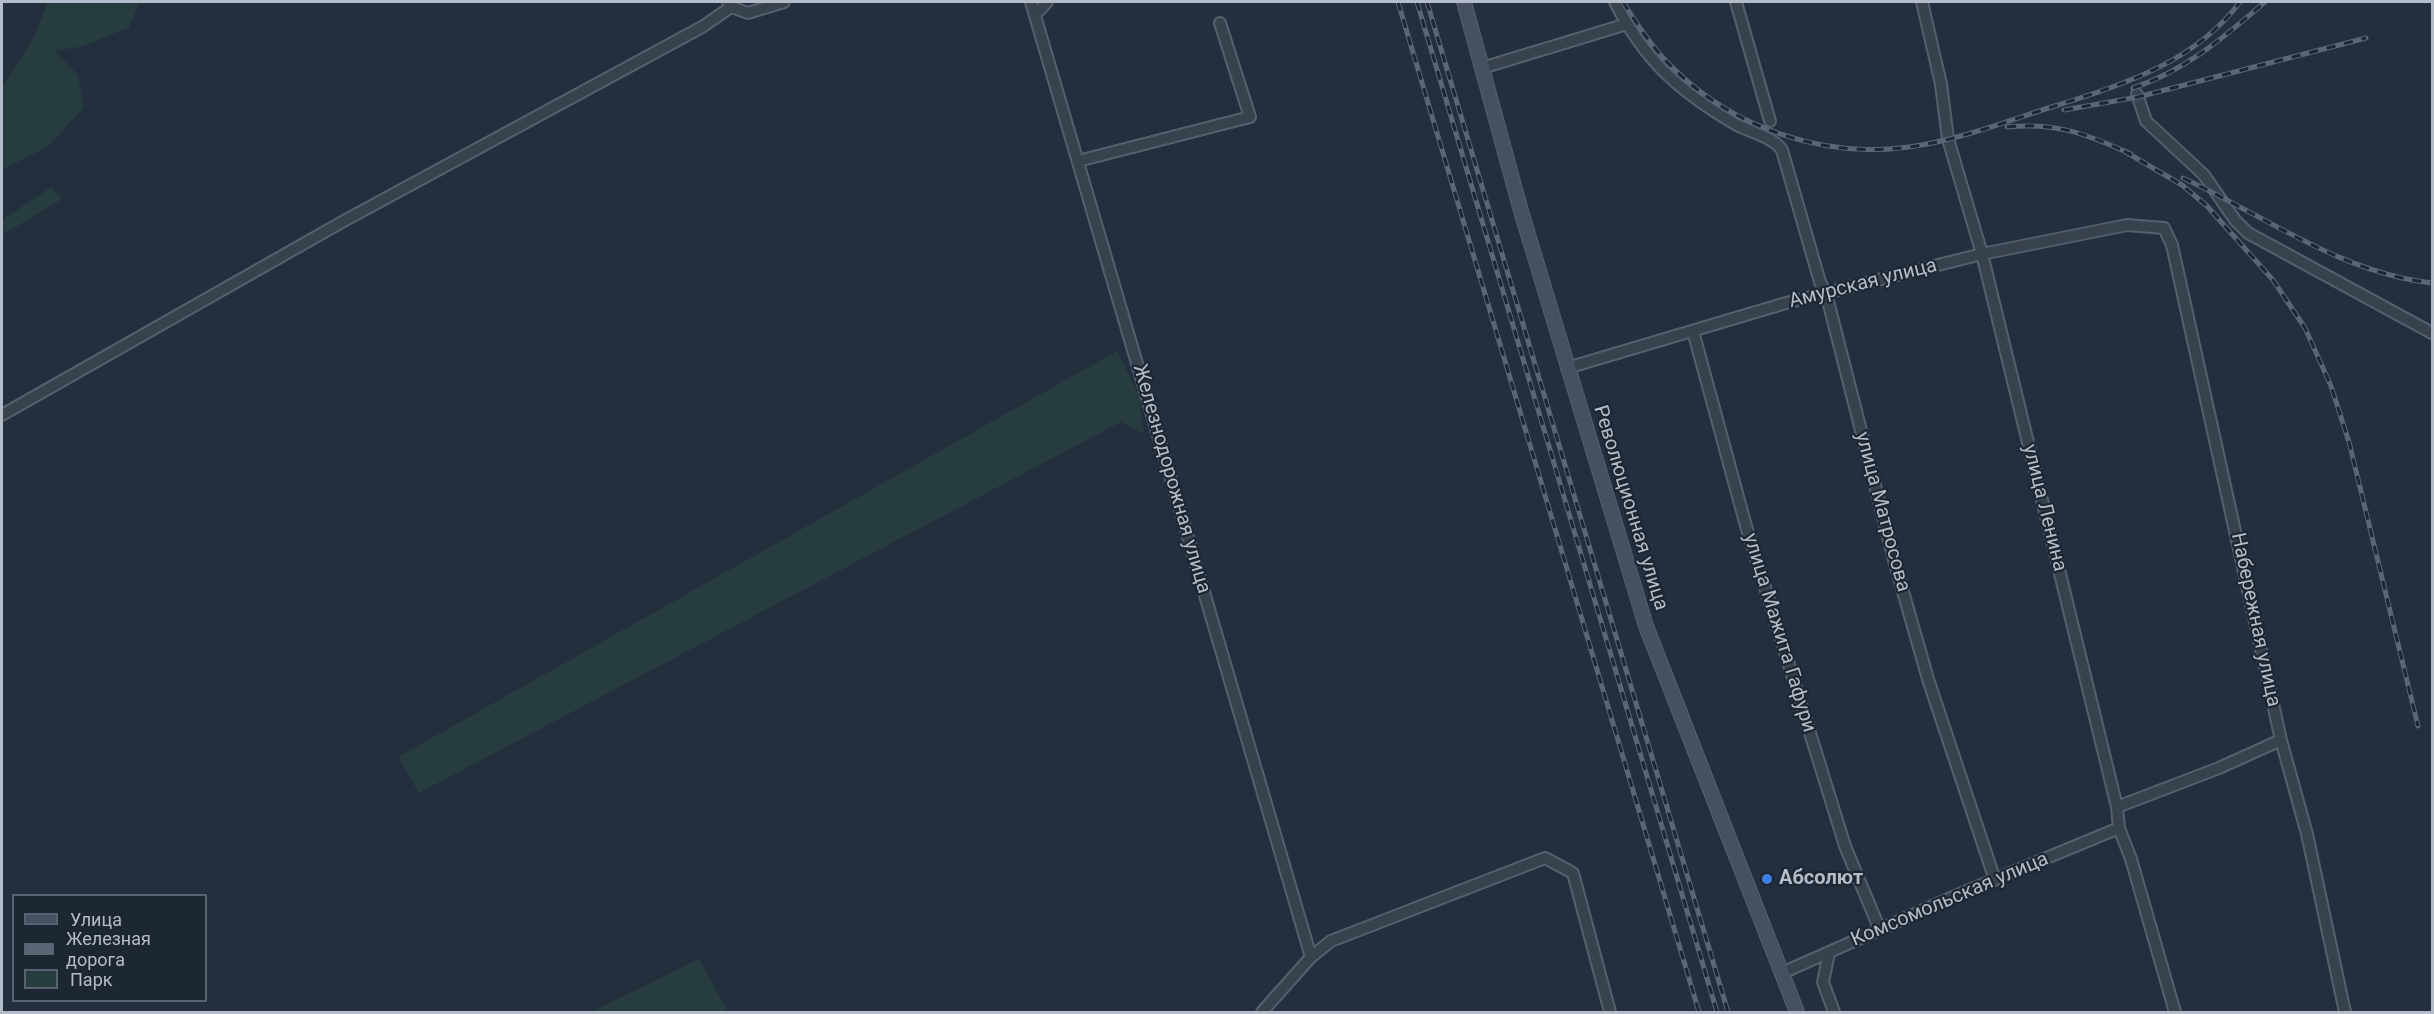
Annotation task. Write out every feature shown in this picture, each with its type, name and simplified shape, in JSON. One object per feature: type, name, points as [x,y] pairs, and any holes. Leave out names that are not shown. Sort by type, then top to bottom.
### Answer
[{"type":"main road","name":"Революционная улица","points":[[1464,2],[1567,368],[1646,626],[1797,1012]]},
{"type":"street","points":[[2,414],[321,234],[702,27],[730,4],[748,13],[784,2]]},
{"type":"street","name":"Железнодорожная улица","points":[[1031,2],[1311,957]]},
{"type":"street","points":[[1035,15],[1047,2]]},
{"type":"street","points":[[1482,68],[1627,24],[1615,2]]},
{"type":"street","points":[[1736,2],[1770,121]]},
{"type":"street","name":"улица Ленина","points":[[1923,2],[1941,84],[1948,139],[1982,254],[2116,807],[2119,828],[2131,859],[2175,1012]]},
{"type":"street","points":[[1078,161],[1250,117],[1220,23]]},
{"type":"street","name":"улица Матросова","points":[[1627,24],[1679,88],[1745,129],[1777,143],[1782,150],[1820,282],[1827,293],[1894,560],[1928,679],[1995,880]]},
{"type":"street","points":[[2137,94],[2146,121],[2204,175],[2235,220],[2248,233],[2433,333]]},
{"type":"street","name":"Амурская улица","points":[[1567,368],[1827,293],[1982,254],[2127,225],[2164,228]]},
{"type":"street","name":"Набережная улица","points":[[2164,228],[2172,245],[2281,740],[2307,834],[2345,1012]]},
{"type":"street","name":"улица Мажита Гафури","points":[[1693,331],[1746,526],[1845,846],[1880,930]]},
{"type":"street","points":[[2116,807],[2219,768],[2281,740]]},
{"type":"street","name":"Комсомольская улица","points":[[1782,973],[2119,828]]},
{"type":"street","points":[[1262,1012],[1311,957],[1331,941],[1545,858],[1573,873],[1610,1012]]},
{"type":"street","points":[[1829,953],[1823,982],[1834,1012]]},
{"type":"green space","points":[[48,2],[140,2],[129,27],[84,46],[55,51],[78,75],[84,108],[48,146],[2,170],[2,88],[34,37]]},
{"type":"green space","points":[[51,187],[62,199],[2,235],[2,220]]},
{"type":"green space","points":[[1117,351],[1139,395],[1144,434],[1121,422],[419,793],[398,757]]},
{"type":"green space","points":[[699,959],[728,1012],[591,1012]]},
{"type":"railway","points":[[1398,2],[1699,1012]]},
{"type":"railway","points":[[1417,2],[1717,1012]]},
{"type":"railway","points":[[1427,2],[1728,1012]]},
{"type":"railway","points":[[1623,2],[1665,60],[1696,88],[1723,107],[1751,122],[1813,143],[1877,150],[1928,144],[1966,135],[2134,79],[2181,55],[2202,40],[2222,23],[2240,2]]},
{"type":"railway","points":[[2133,88],[2187,63],[2265,2]]},
{"type":"railway","points":[[2064,110],[2138,97],[2366,38]]},
{"type":"railway","points":[[2007,127],[2041,126],[2071,131],[2131,154]]},
{"type":"railway","points":[[2124,151],[2182,185],[2207,206],[2273,280],[2305,328],[2331,386],[2349,442],[2418,726]]},
{"type":"railway","points":[[2183,178],[2335,255],[2366,268],[2432,283]]},
{"type":"place","name":"Абсолют","points":[[1767,879]]}]
